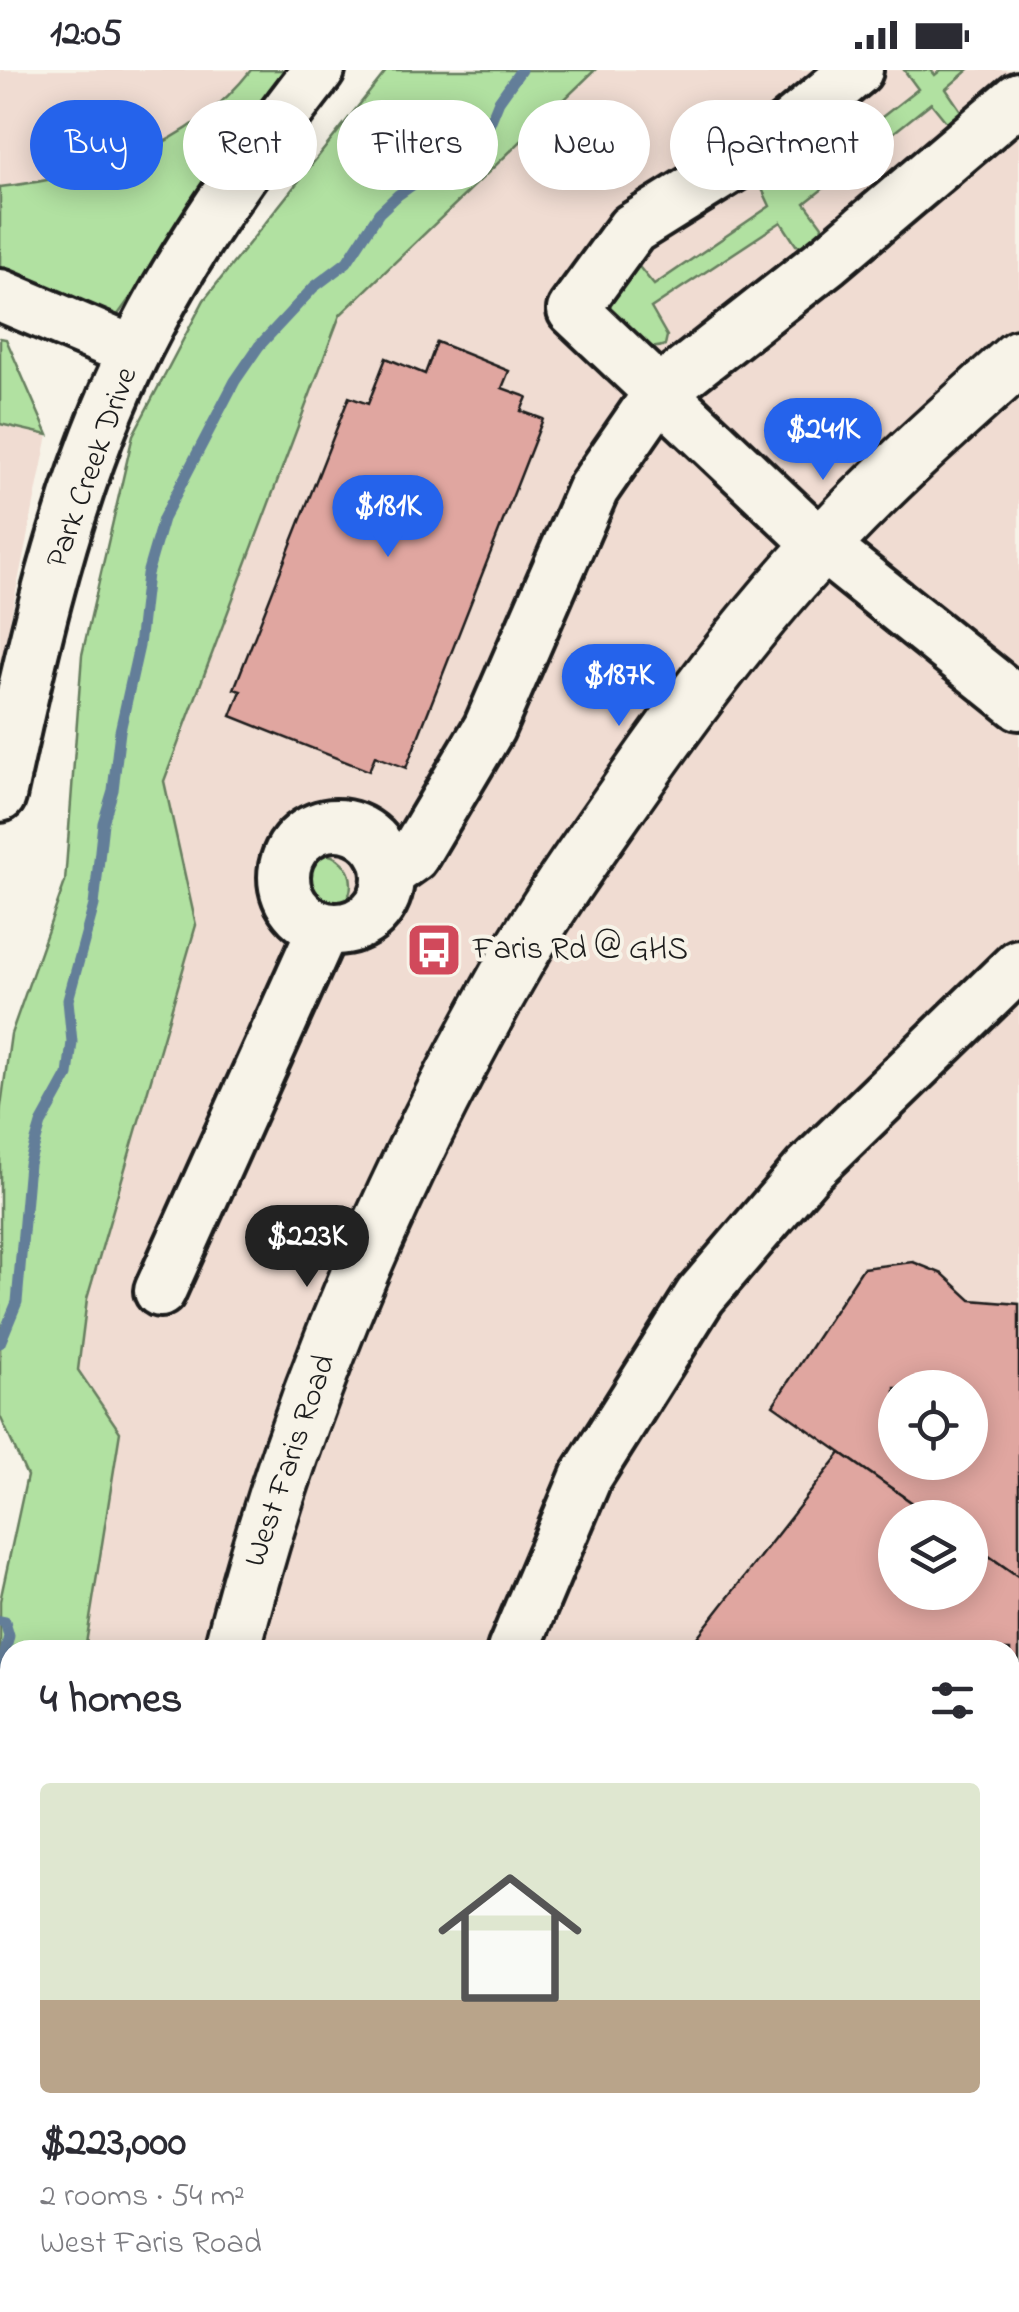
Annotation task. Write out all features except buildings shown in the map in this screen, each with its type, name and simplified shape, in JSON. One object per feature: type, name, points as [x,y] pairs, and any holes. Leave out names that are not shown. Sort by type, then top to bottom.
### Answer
[{"type":"main road","name":"West Faris Road","points":[[235,1640],[298,1425],[420,1139],[497,994],[576,866],[686,708],[821,545],[935,433],[1019,358]]},
{"type":"street","name":"Park Creek Drive","points":[[0,796],[20,703],[68,524],[108,411],[174,278],[244,166],[319,70]]},
{"type":"street","points":[[857,70],[771,142],[632,230],[573,310],[821,545],[1019,704]]},
{"type":"street","points":[[389,873],[413,856],[489,728],[593,489],[660,392],[828,260],[1019,98]]},
{"type":"street","points":[[0,294],[134,352]]},
{"type":"street","points":[[349,825],[377,842],[389,873],[382,905],[356,926],[323,929],[296,912],[283,881],[291,849],[316,828],[349,825]]},
{"type":"street","points":[[160,1291],[323,929]]},
{"type":"street","points":[[518,1640],[586,1476],[700,1296],[808,1170],[1019,965]]},
{"type":"shaded area","points":[[0,70],[295,70],[273,100],[183,100],[183,190],[208,190],[117,316],[0,269]]},
{"type":"shaded area","points":[[595,70],[1019,70],[1019,1640],[87,1640],[120,1432],[78,1370],[87,1299],[196,925],[164,781],[340,315],[470,190],[498,190],[498,163],[518,144],[518,190],[650,190],[650,100],[564,100]]},
{"type":"shaded area","points":[[0,424],[48,435],[0,670]]},
{"type":"green space","points":[[251,70],[295,70],[273,100],[222,100]]},
{"type":"green space","points":[[387,70],[595,70],[564,100],[518,100],[518,144],[498,163],[498,100],[363,100]]},
{"type":"green space","points":[[904,70],[931,70],[935,75],[941,70],[968,70],[946,89],[963,114],[954,124],[948,124],[931,103],[894,132],[894,108],[918,89]]},
{"type":"green space","points":[[183,130],[183,190],[208,190],[117,316],[0,269],[0,187],[30,183],[30,190],[163,190],[163,142]]},
{"type":"green space","points":[[337,133],[337,190],[470,190],[340,315],[164,781],[196,925],[87,1299],[78,1370],[120,1432],[87,1640],[0,1640],[0,1601],[27,1476],[0,1416],[0,1113],[11,1034],[65,882],[82,655],[133,435],[204,300],[292,190],[317,190],[317,158]]},
{"type":"green space","points":[[763,190],[821,190],[805,203],[822,226],[821,231],[804,246],[796,245],[781,222],[651,308],[667,336],[665,345],[641,344],[605,315],[607,292],[636,263],[654,285],[770,206]]},
{"type":"green space","points":[[0,338],[6,339],[48,435],[0,424]]},
{"type":"green space","points":[[321,854],[342,863],[351,884],[342,905],[321,914],[300,905],[291,884],[300,863]]},
{"type":"waterway","points":[[0,1343],[17,1302],[29,1164],[41,1124],[68,1075],[72,1042],[68,1000],[94,905],[103,823],[113,790],[120,731],[139,646],[147,574],[163,519],[235,381],[259,346],[314,287],[347,262],[379,213],[398,195],[428,174],[447,171],[461,163],[521,70]]},
{"type":"waterway","points":[[0,1621],[5,1622],[8,1640]]},
{"type":"waterway","points":[[0,2245],[0,2267]]},
{"type":"place","name":"Faris Rd @ GHS","points":[[434,950]]}]
